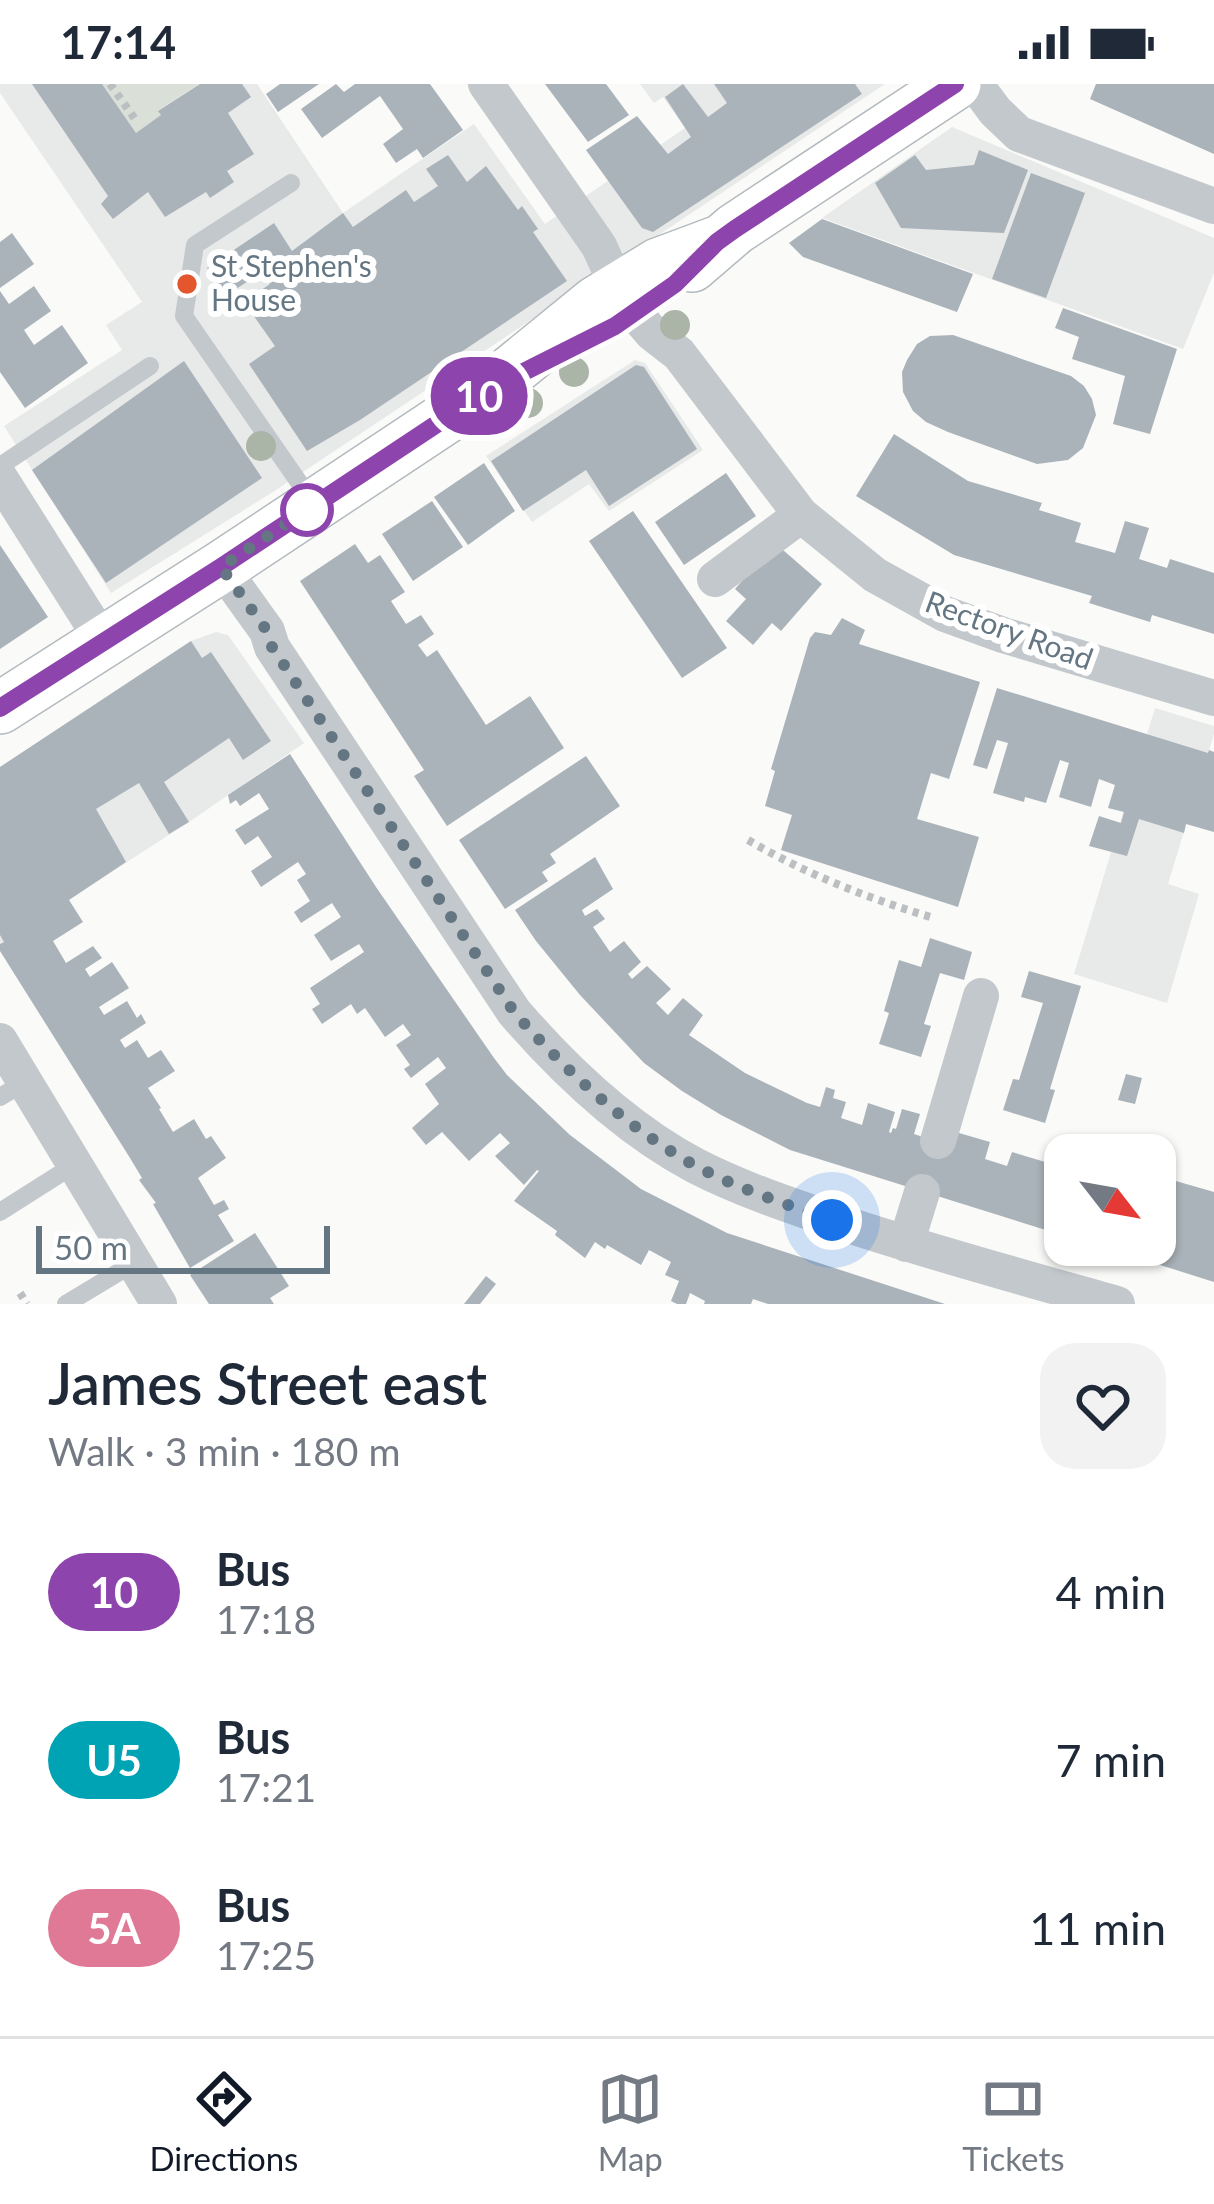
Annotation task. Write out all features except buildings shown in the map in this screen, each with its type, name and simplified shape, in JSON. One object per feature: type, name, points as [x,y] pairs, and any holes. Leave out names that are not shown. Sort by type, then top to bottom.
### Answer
[{"type":"main road","points":[[0,708],[488,390],[596,302],[626,300],[658,264],[717,242],[955,84]]},
{"type":"street","points":[[486,84],[599,246],[626,300]]},
{"type":"street","points":[[975,84],[1019,134],[1214,206]]},
{"type":"street","name":"Rectory Road","points":[[626,300],[652,333],[679,354],[801,514],[875,575],[945,614],[1214,698]]},
{"type":"street","points":[[0,478],[103,641]]},
{"type":"street","points":[[716,579],[801,514]]},
{"type":"street","points":[[221,567],[514,1012],[550,1053],[633,1125],[693,1164],[758,1195],[906,1244],[1117,1304]]},
{"type":"street","points":[[938,1141],[981,996]]},
{"type":"street","points":[[0,1041],[12,1090],[74,1165],[158,1304]]},
{"type":"street","points":[[906,1244],[922,1192]]},
{"type":"lane","points":[[291,183],[195,245],[184,316],[314,505]]},
{"type":"lane","points":[[0,466],[150,366]]},
{"type":"lane","points":[[0,1212],[74,1165]]},
{"type":"lane","points":[[66,1304],[134,1262]]},
{"type":"path","points":[[110,84],[135,119]]},
{"type":"path","points":[[748,840],[787,863],[934,918]]},
{"type":"path","points":[[20,1293],[27,1304]]},
{"type":"shaded area","points":[[0,84],[257,84],[343,213],[474,124],[545,224],[685,128],[663,97],[654,103],[640,84],[885,84],[273,492],[111,593],[4,426],[122,350],[106,325],[142,302],[0,93]]},
{"type":"shaded area","points":[[102,84],[197,85],[158,110],[161,115],[136,133]]},
{"type":"shaded area","points":[[952,127],[1214,238],[1214,273],[1183,349],[822,218]]},
{"type":"shaded area","points":[[635,360],[645,363],[703,450],[609,511],[589,484],[532,522],[486,456]]},
{"type":"shaded area","points":[[216,632],[228,635],[304,743],[0,944],[0,767],[191,641]]},
{"type":"shaded area","points":[[1155,708],[1214,726],[1168,884],[1199,894],[1167,1003],[1074,974]]},
{"type":"bus line","name":"10","points":[[0,708],[488,390],[615,326],[675,284],[735,229],[955,84]]},
{"type":"place","name":"St Stephen's House","points":[[187,284]]},
{"type":"route","points":[[307,510],[314,505],[221,567],[514,1012],[550,1053],[633,1125],[693,1164],[758,1195],[832,1220]]}]
